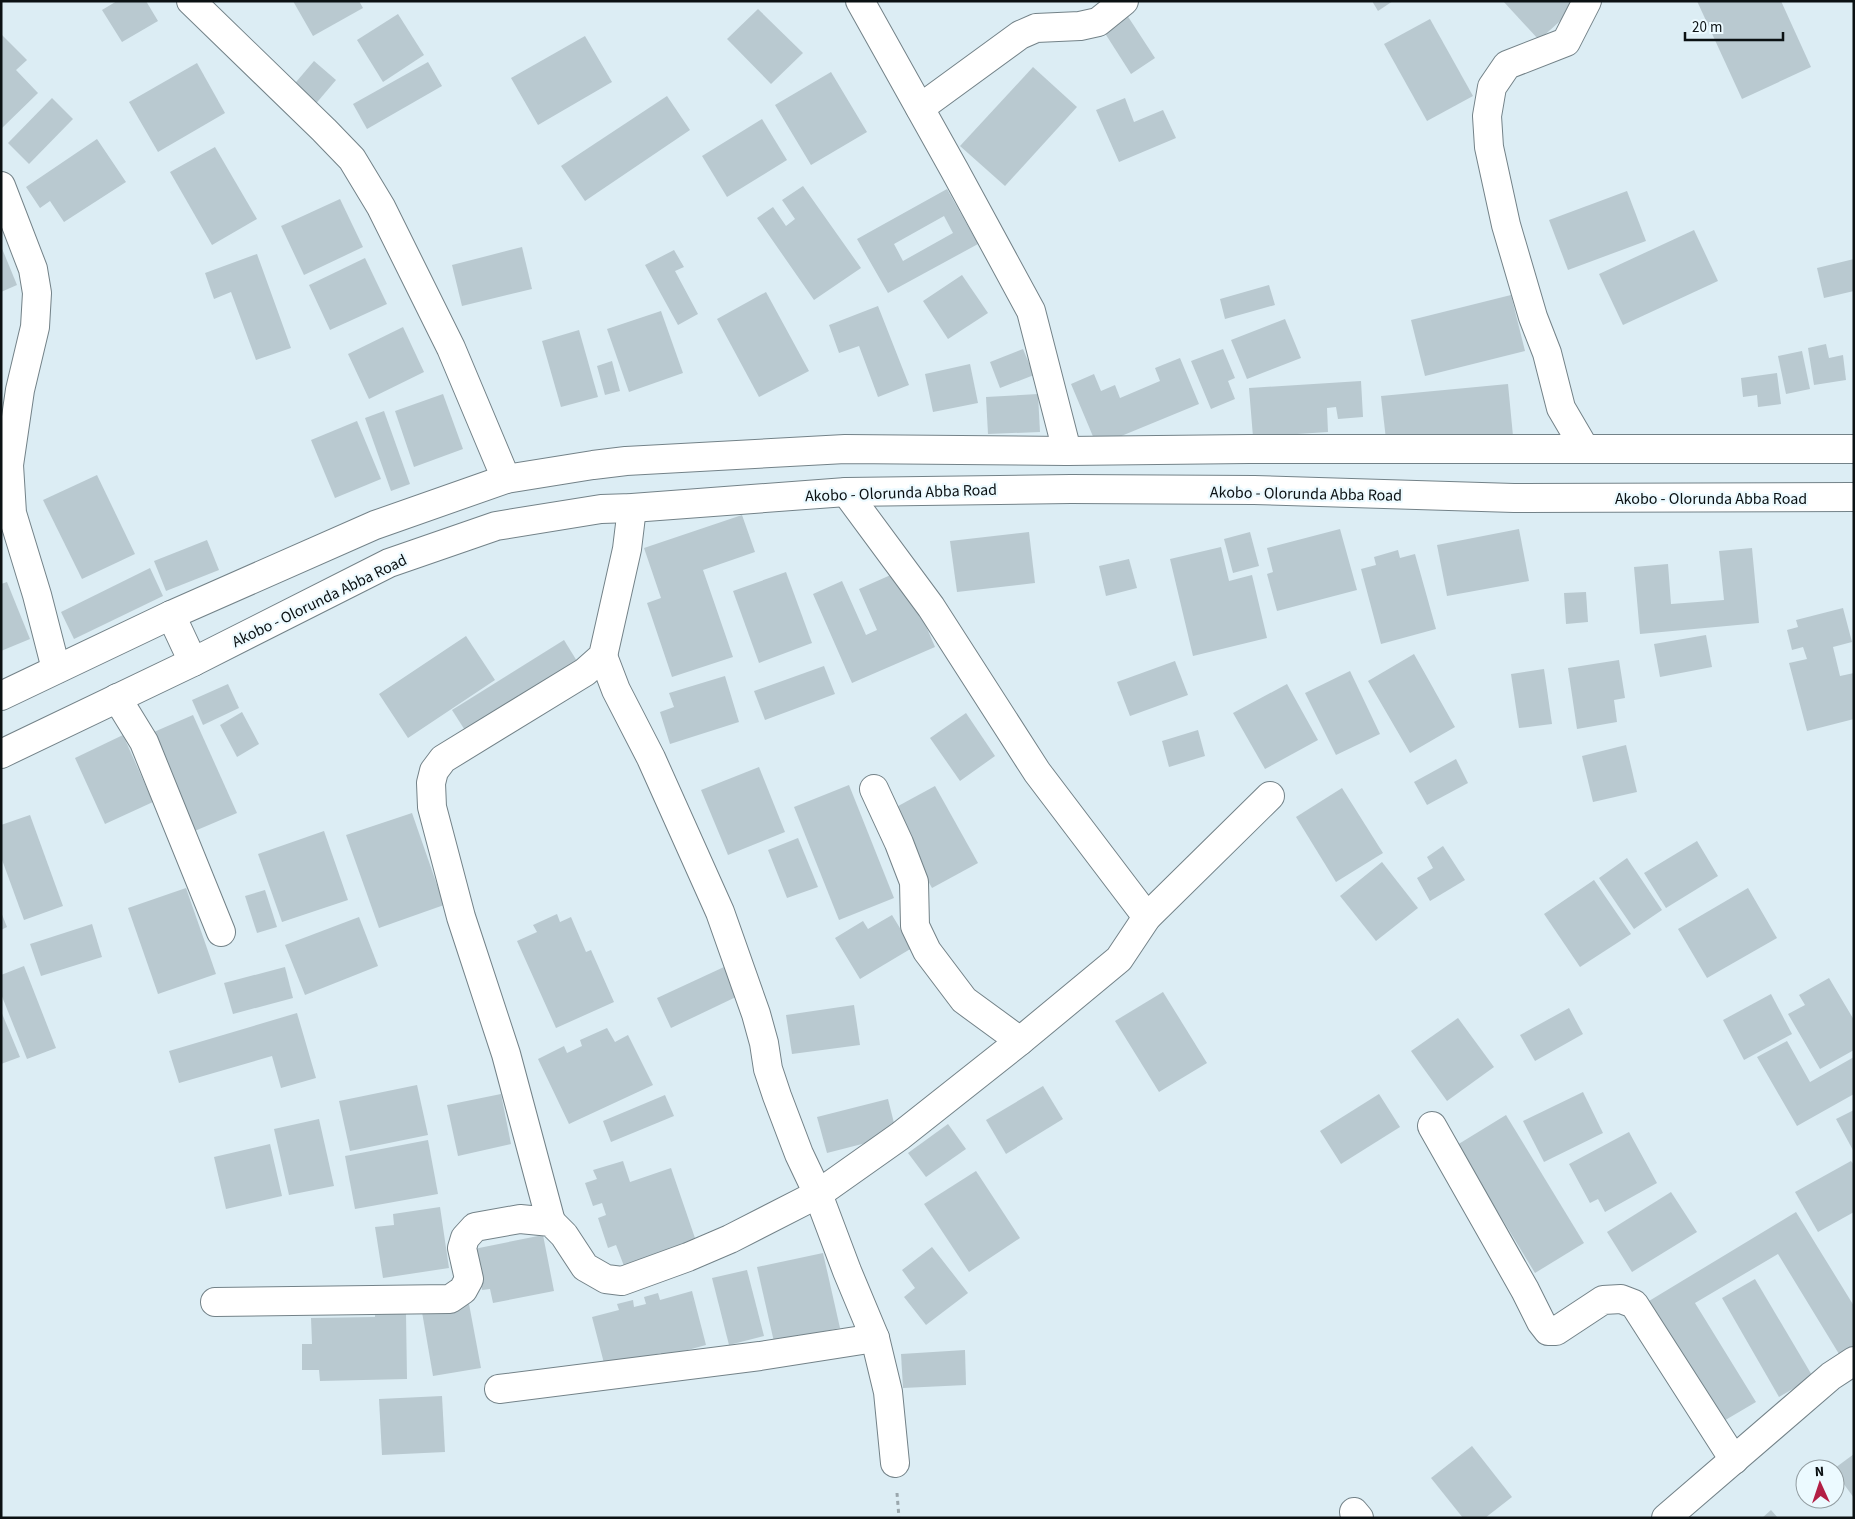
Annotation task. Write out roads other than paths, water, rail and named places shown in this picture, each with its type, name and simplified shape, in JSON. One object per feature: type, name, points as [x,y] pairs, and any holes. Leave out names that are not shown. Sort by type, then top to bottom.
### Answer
[{"type":"street","points":[[191,1],[352,159],[381,207],[451,348],[506,479]]},
{"type":"street","points":[[860,1],[1031,311],[1067,451]]},
{"type":"street","points":[[920,108],[1020,35],[1036,28],[1080,26],[1098,22],[1124,1]]},
{"type":"street","points":[[1585,449],[1562,408],[1547,353],[1533,317],[1506,225],[1489,147],[1487,116],[1492,87],[1507,65],[1566,42],[1587,1]]},
{"type":"street","points":[[1,186],[33,269],[37,293],[35,327],[20,390],[9,465],[12,513],[37,595],[56,669]]},
{"type":"street","points":[[1,696],[171,615],[374,524],[506,479],[593,465],[845,450],[1854,449]]},
{"type":"street","name":"Akobo - Olorunda Abba Road","points":[[1,754],[193,662],[398,560],[496,526],[601,509],[846,492],[1080,489],[1254,490],[1514,498],[1854,497]]},
{"type":"street","points":[[846,492],[931,607],[1037,772],[1147,917]]},
{"type":"street","points":[[632,508],[627,549],[603,656],[616,690],[651,758],[720,912],[756,1014],[776,1096],[798,1154],[818,1194],[875,1338],[888,1392],[895,1463]]},
{"type":"street","points":[[171,615],[193,662]]},
{"type":"street","points":[[603,656],[585,672],[443,759],[434,771],[431,783],[432,806],[460,917],[506,1054],[551,1222],[564,1235],[585,1267],[606,1279],[622,1281],[688,1257],[730,1238],[818,1194],[900,1136],[1020,1041],[1119,958],[1147,917],[1270,796]]},
{"type":"street","points":[[117,698],[144,742],[221,932]]},
{"type":"street","points":[[874,789],[899,843],[914,882],[915,926],[927,951],[964,1000],[1020,1041]]},
{"type":"street","points":[[1432,1126],[1544,1326],[1548,1330],[1556,1331],[1603,1300],[1621,1299],[1634,1304],[1734,1460]]},
{"type":"street","points":[[215,1302],[450,1299],[463,1290],[469,1279],[462,1248],[465,1238],[475,1227],[520,1219],[551,1222]]},
{"type":"street","points":[[499,1389],[760,1356],[875,1338]]},
{"type":"street","points":[[1666,1518],[1831,1376],[1854,1361]]}]
